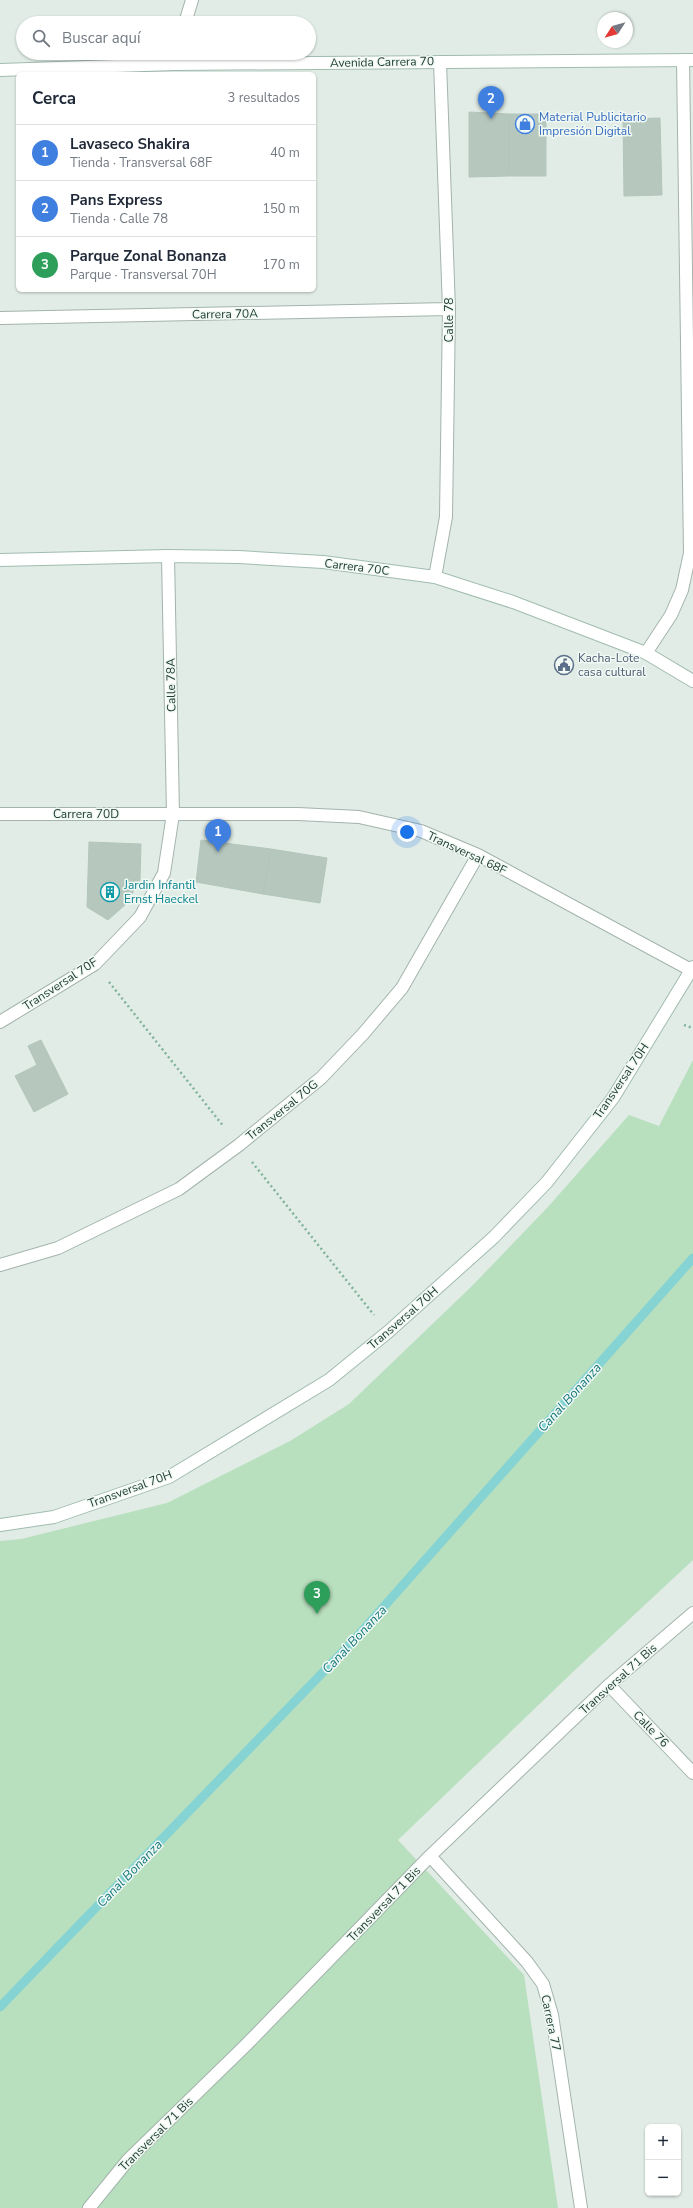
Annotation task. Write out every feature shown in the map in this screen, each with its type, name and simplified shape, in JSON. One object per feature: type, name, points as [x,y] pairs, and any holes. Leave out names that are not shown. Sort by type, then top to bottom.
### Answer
[{"type":"street","points":[[187,16],[192,0]]},
{"type":"street","name":"Avenida Carrera 70","points":[[0,70],[160,60]]},
{"type":"street","name":"Avenida Carrera 70","points":[[264,60],[440,62],[688,60]]},
{"type":"street","points":[[646,653],[671,615],[682,590],[692,553],[688,60]]},
{"type":"street","name":"Calle 78","points":[[435,577],[446,518],[449,309],[440,62]]},
{"type":"street","name":"Carrera 70A","points":[[0,318],[449,309]]},
{"type":"street","name":"Carrera 70C","points":[[0,560],[168,556],[239,557],[323,562],[435,577],[514,602],[646,653],[693,680]]},
{"type":"street","name":"Calle 78A","points":[[168,556],[173,814]]},
{"type":"street","name":"Carrera 70D","points":[[0,814],[173,814]]},
{"type":"street","name":"Transversal 68F","points":[[173,814],[298,814],[359,817],[421,831],[478,855],[692,968]]},
{"type":"street","name":"Transversal 70F","points":[[0,1022],[95,964],[140,917],[164,873],[173,814]]},
{"type":"street","name":"Transversal 70G","points":[[0,1265],[58,1248],[179,1189],[239,1145],[321,1078],[364,1034],[402,988],[478,855]]},
{"type":"street","name":"Transversal 70H","points":[[0,1524],[54,1517],[169,1477],[329,1380],[388,1332],[494,1237],[547,1182],[613,1098],[692,968]]},
{"type":"street","name":"Transversal 71 Bis","points":[[89,2208],[128,2160],[251,2039],[430,1856],[609,1685],[693,1613]]},
{"type":"street","name":"Calle 76","points":[[609,1685],[693,1773]]},
{"type":"street","name":"Carrera 77","points":[[430,1856],[527,1962],[543,1984],[552,2014],[581,2208]]},
{"type":"green space","points":[[693,1060],[693,1560],[576,1669],[398,1840],[524,1975],[558,2208],[0,2208],[0,1541],[21,1539],[167,1503],[290,1441],[349,1404],[472,1286],[547,1208],[629,1115],[659,1126]]},
{"type":"building","points":[[469,112],[509,114],[509,176],[469,177]]},
{"type":"building","points":[[509,114],[546,114],[546,176],[509,176]]},
{"type":"building","points":[[660,118],[662,195],[624,196],[623,119]]},
{"type":"building","points":[[201,840],[271,849],[263,894],[196,882]]},
{"type":"building","name":"Jardin Infantil Ernst Haeckel","points":[[89,842],[141,844],[140,880],[126,904],[108,920],[87,907]]},
{"type":"building","points":[[271,849],[327,858],[320,903],[263,894]]},
{"type":"building","points":[[41,1040],[68,1094],[34,1112],[15,1076],[37,1065],[28,1046]]},
{"type":"waterway","name":"Canal Bonanza","points":[[0,2007],[356,1638],[693,1258]]},
{"type":"place","name":"Pans Express","points":[[491,119]]},
{"type":"place","name":"Material Publicitario Impresión Digital","points":[[525,124]]},
{"type":"place","name":"Kacha-Lote casa cultural","points":[[564,665]]},
{"type":"place","name":"Lavaseco Shakira","points":[[218,852]]},
{"type":"place","name":"Jardin Infantil Ernst Haeckel","points":[[110,892]]},
{"type":"place","name":"Parque Zonal Bonanza","points":[[317,1614]]}]
